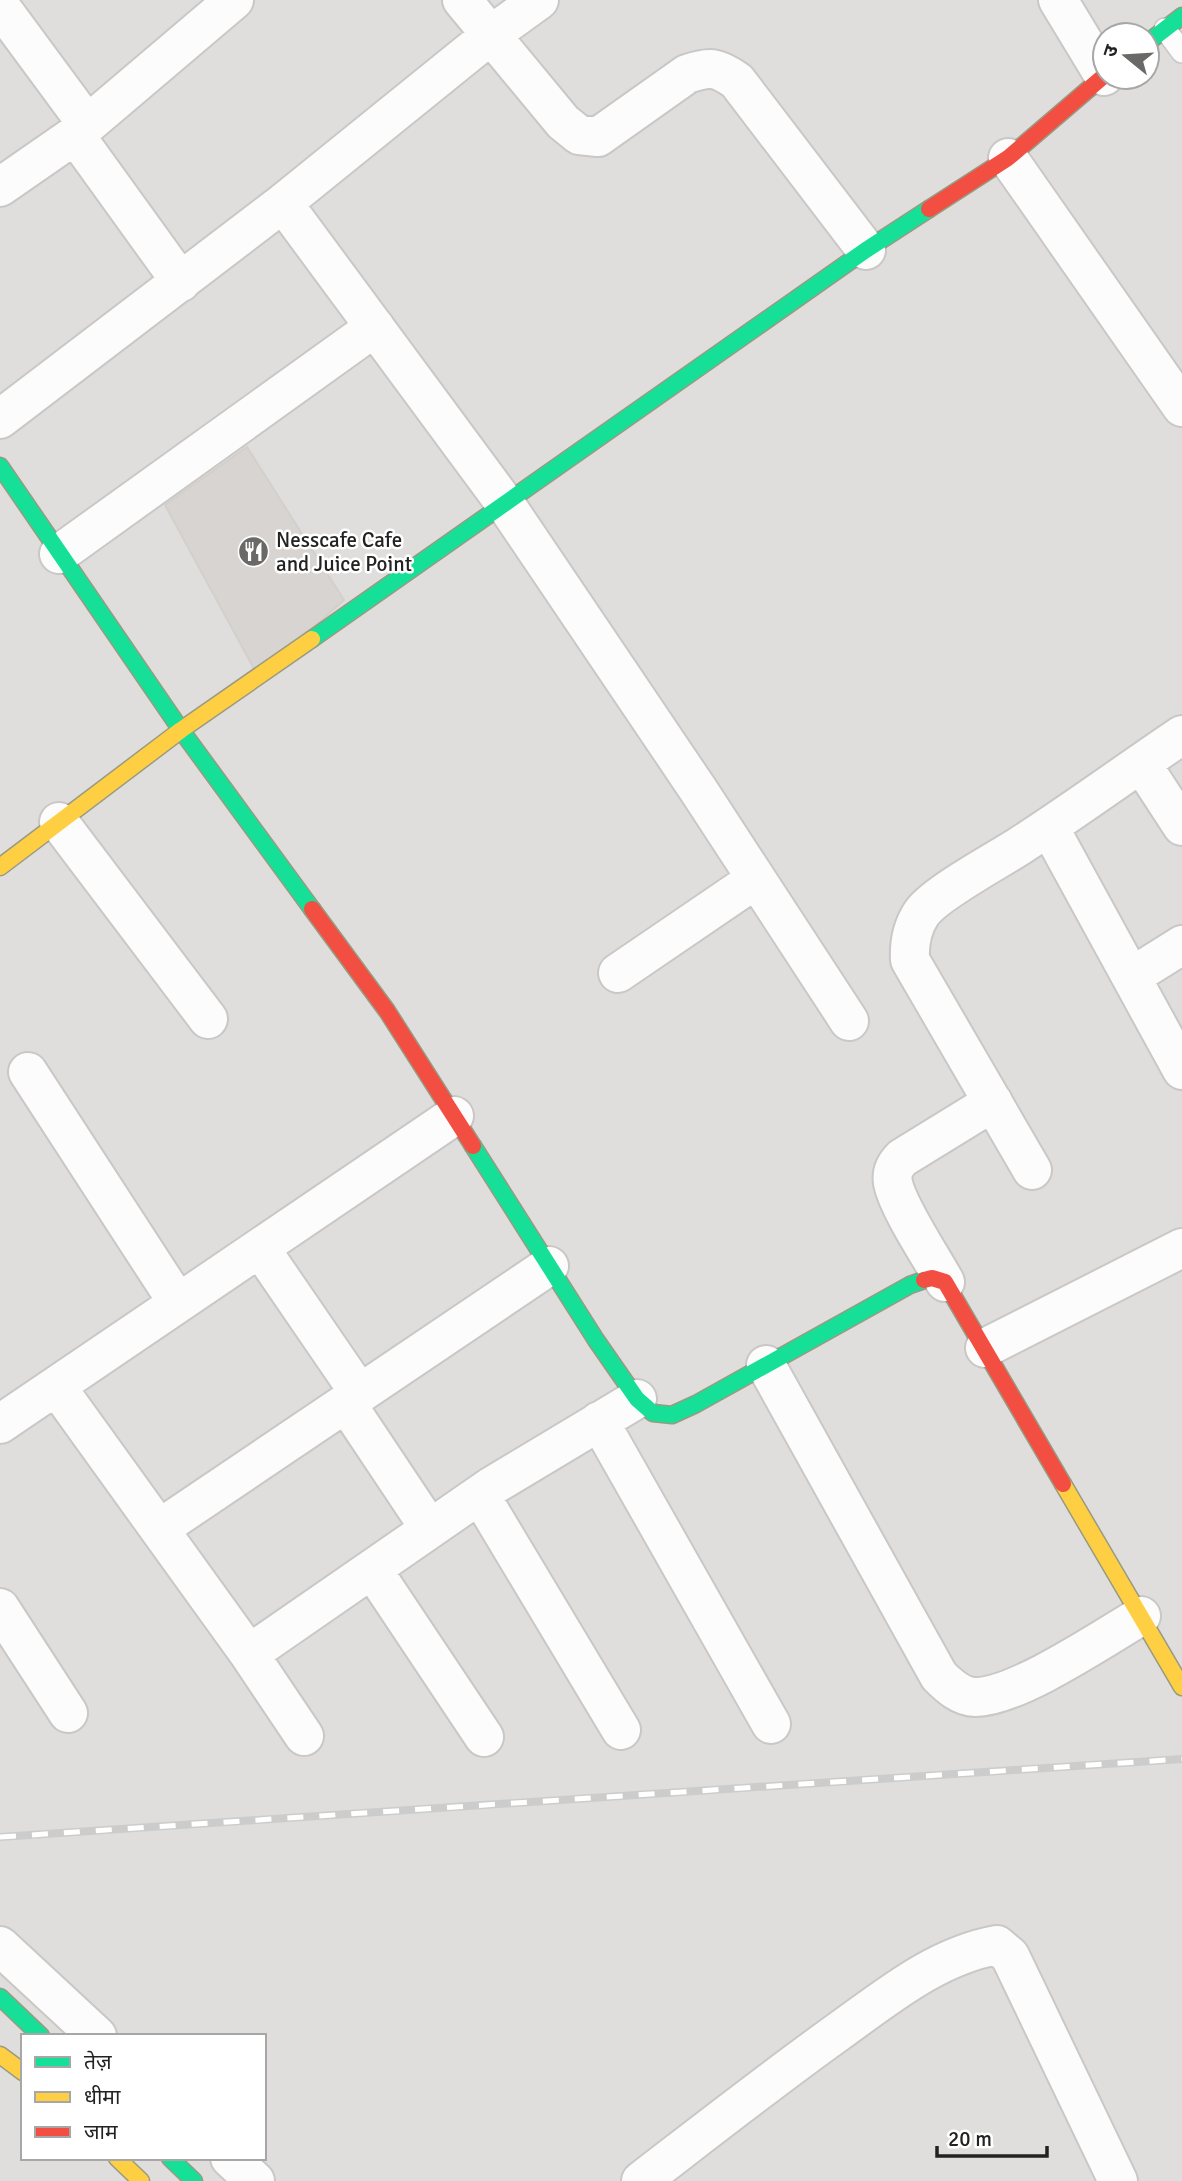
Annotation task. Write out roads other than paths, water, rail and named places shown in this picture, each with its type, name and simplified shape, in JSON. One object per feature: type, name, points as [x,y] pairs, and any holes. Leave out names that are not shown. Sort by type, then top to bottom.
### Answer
[{"type":"street","points":[[0,187],[81,130],[234,0]]},
{"type":"street","points":[[462,0],[563,122],[579,135],[598,137],[687,74],[704,68],[720,69],[737,81],[866,250]]},
{"type":"street","points":[[0,419],[181,282],[492,34],[540,0]]},
{"type":"street","points":[[1058,0],[1091,54]]},
{"type":"street","points":[[6,25],[81,130],[181,282]]},
{"type":"street","points":[[0,867],[181,730],[506,505],[866,250],[1008,159],[1091,86]]},
{"type":"street","points":[[1008,159],[1182,407]]},
{"type":"street","points":[[283,202],[506,505],[849,1021]]},
{"type":"street","points":[[60,554],[375,327]]},
{"type":"street","points":[[0,466],[181,730],[387,1011],[636,1399],[653,1413],[672,1415],[910,1285],[932,1278],[945,1282]]},
{"type":"street","points":[[1032,1170],[910,960],[909,943],[922,911],[949,890],[1049,827],[1182,735]]},
{"type":"street","points":[[1141,763],[1182,826]]},
{"type":"street","points":[[59,822],[208,1019]]},
{"type":"street","points":[[1049,827],[1182,1070]]},
{"type":"street","points":[[618,973],[756,879]]},
{"type":"street","points":[[1131,977],[1182,945]]},
{"type":"street","points":[[28,1072],[178,1303]]},
{"type":"street","points":[[993,1101],[902,1158],[894,1167],[893,1181],[899,1199],[945,1282],[1182,1686]]},
{"type":"street","points":[[0,1424],[454,1116]]},
{"type":"street","points":[[260,1248],[430,1529]]},
{"type":"street","points":[[985,1348],[1182,1248]]},
{"type":"street","points":[[159,1530],[549,1266]]},
{"type":"street","points":[[766,1365],[939,1676],[952,1689],[973,1698],[998,1695],[1021,1685],[1141,1616]]},
{"type":"street","points":[[56,1386],[249,1654],[304,1736]]},
{"type":"street","points":[[249,1654],[480,1495],[636,1399]]},
{"type":"street","points":[[599,1421],[771,1724]]},
{"type":"street","points":[[480,1495],[621,1730]]},
{"type":"street","points":[[372,1569],[484,1737]]},
{"type":"street","points":[[0,1608],[68,1713]]},
{"type":"street","points":[[641,2181],[805,2055],[902,1986],[948,1959],[997,1945],[1010,1956],[1118,2181]]},
{"type":"street","points":[[0,1946],[95,2034]]},
{"type":"street","points":[[0,1997],[39,2034]]},
{"type":"street","points":[[0,2054],[21,2070]]},
{"type":"street","points":[[119,2160],[141,2181]]},
{"type":"street","points":[[172,2160],[194,2181]]},
{"type":"street","points":[[232,2160],[255,2181]]},
{"type":"lane","points":[[1173,23],[1182,52]]},
{"type":"railway","points":[[0,1837],[1182,1759]]},
{"type":"place","name":"Nesscafe Cafe and Juice Point","points":[[253,552]]}]
